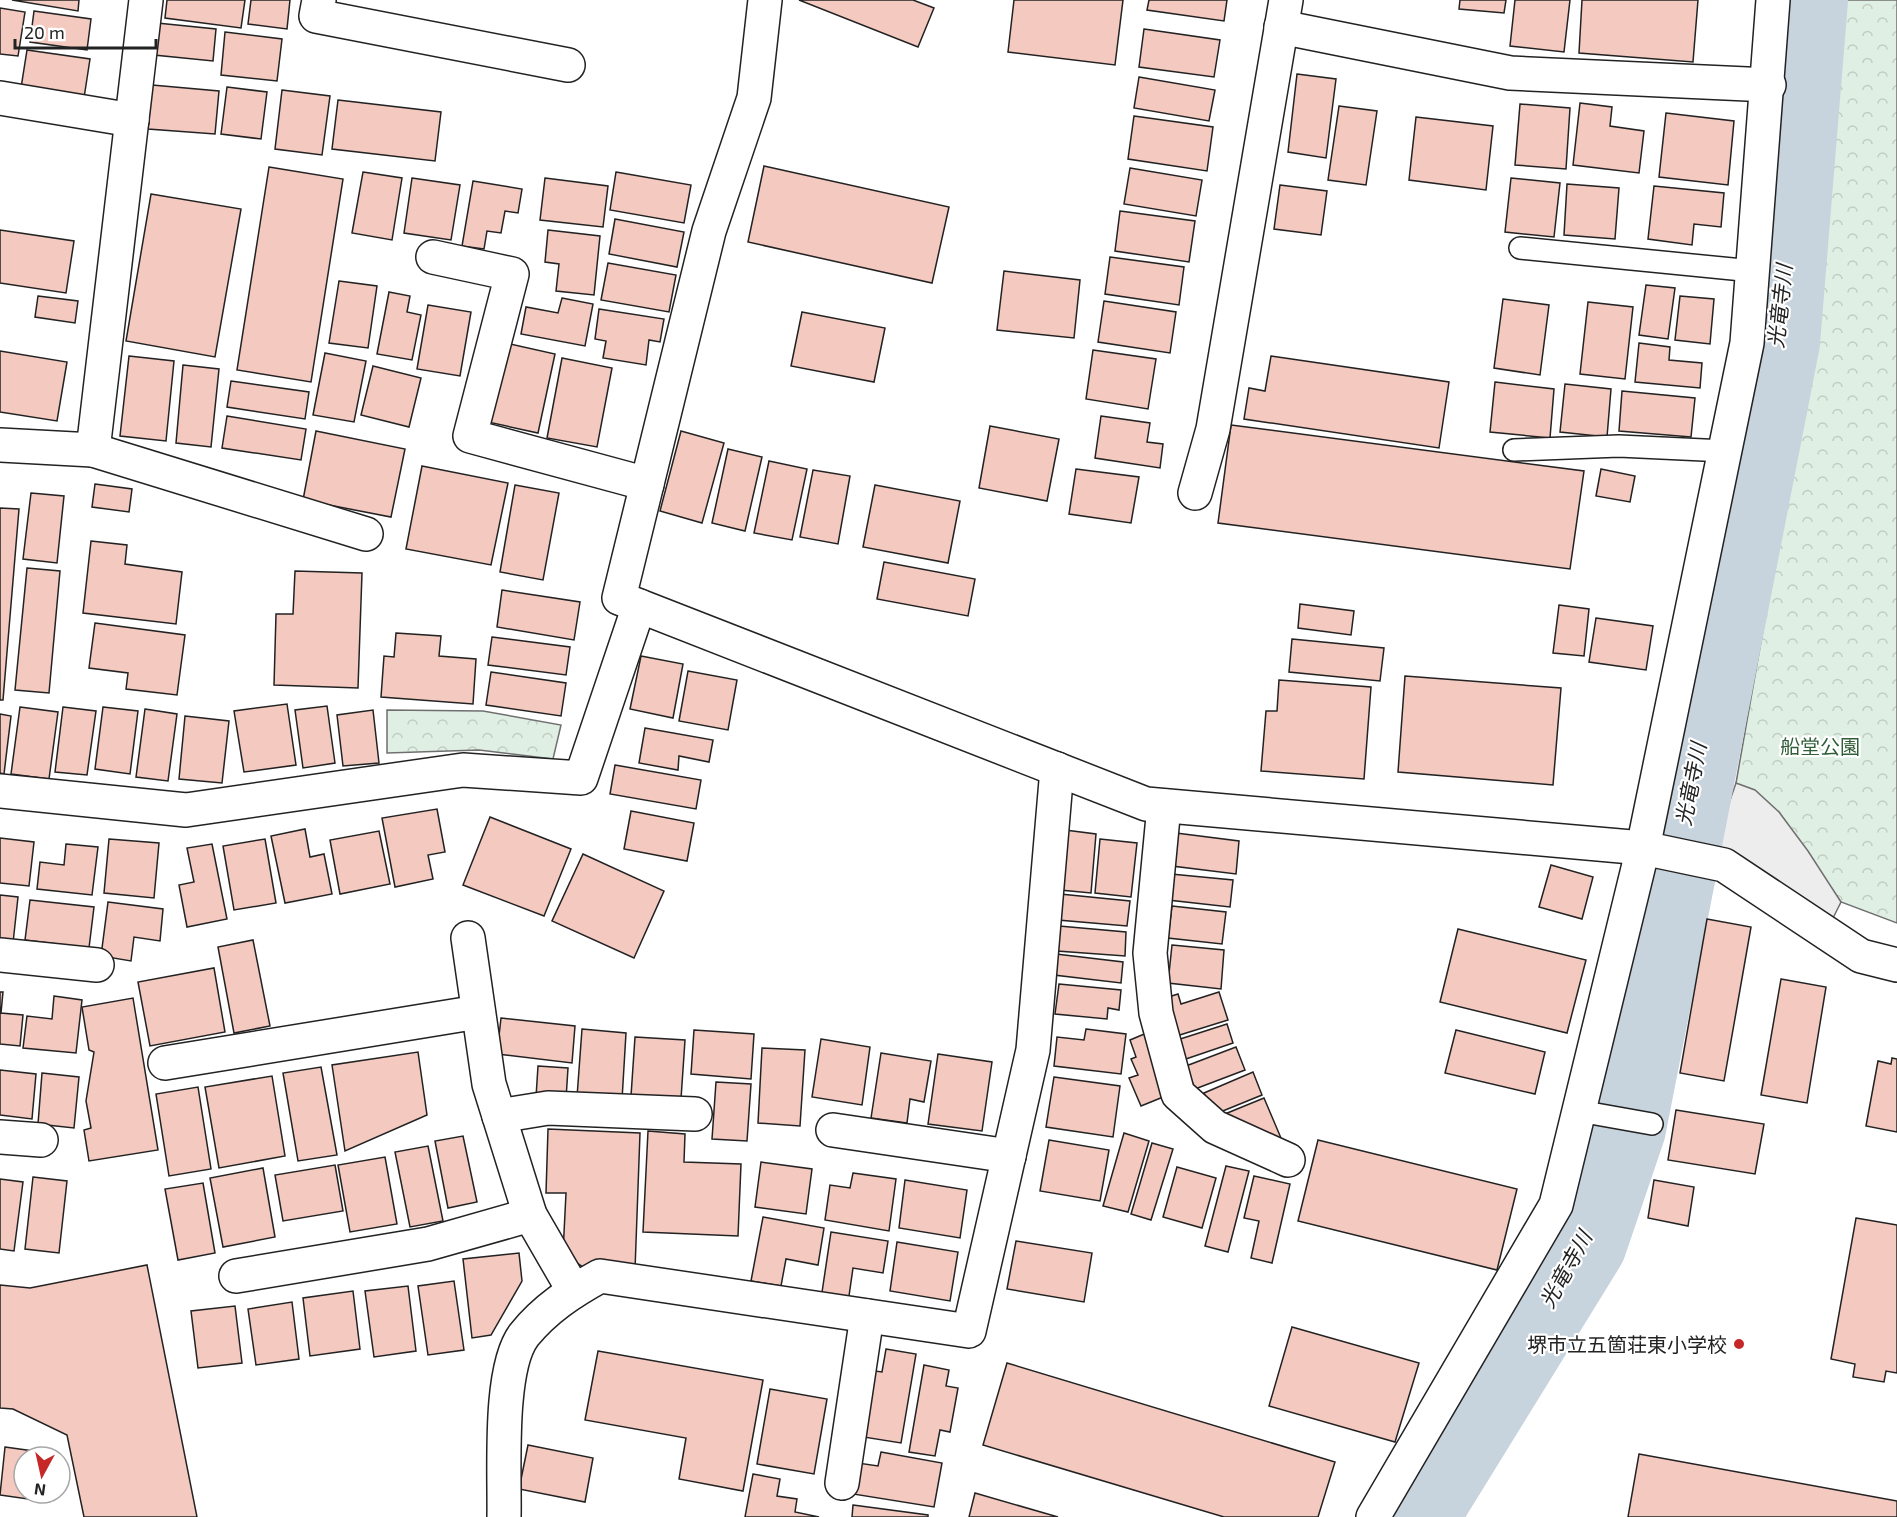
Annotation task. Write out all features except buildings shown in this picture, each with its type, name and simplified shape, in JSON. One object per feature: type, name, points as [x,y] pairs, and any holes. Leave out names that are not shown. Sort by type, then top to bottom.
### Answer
[{"type":"street","points":[[93,450],[146,0]]},
{"type":"street","points":[[319,0],[316,16],[568,64]]},
{"type":"street","points":[[765,0],[754,99],[709,231],[619,598],[1146,804],[1647,849],[1724,865],[1861,956],[1897,965]]},
{"type":"street","points":[[1373,1517],[1556,1205],[1647,849],[1747,344],[1769,85],[1773,0]]},
{"type":"street","points":[[1195,493],[1213,429],[1283,13],[1510,73],[1769,85]]},
{"type":"street","points":[[0,98],[132,120]]},
{"type":"street","points":[[433,257],[512,274],[470,436],[647,484]]},
{"type":"street","points":[[0,445],[93,450],[366,534]]},
{"type":"street","points":[[0,791],[186,810],[463,770],[581,778],[639,606]]},
{"type":"street","points":[[504,1517],[507,1379],[522,1337],[556,1301],[600,1276],[969,1331],[1033,1050],[1057,769]]},
{"type":"street","points":[[1164,806],[1150,953],[1156,1013],[1178,1094],[1215,1127],[1288,1160]]},
{"type":"street","points":[[468,938],[489,1084],[530,1215],[574,1290]]},
{"type":"street","points":[[0,955],[97,964]]},
{"type":"street","points":[[165,1063],[478,1012]]},
{"type":"street","points":[[499,1116],[548,1108],[695,1114]]},
{"type":"street","points":[[832,1130],[1009,1156]]},
{"type":"street","points":[[0,1137],[40,1140]]},
{"type":"street","points":[[236,1275],[428,1244],[530,1215]]},
{"type":"street","points":[[842,1483],[867,1316]]},
{"type":"lane","points":[[1520,248],[1753,272]]},
{"type":"lane","points":[[1514,450],[1619,446],[1725,451]]},
{"type":"lane","points":[[1579,1111],[1652,1124]]},
{"type":"green space","name":"船堂公園","points":[[1837,0],[1897,0],[1897,923],[1841,902],[1779,812],[1736,783],[1809,370],[1833,156]]},
{"type":"green space","points":[[387,710],[483,711],[561,725],[553,759],[479,750],[387,753]]},
{"type":"shaded area","points":[[1736,783],[1755,790],[1779,812],[1808,851],[1841,902],[1830,924],[1714,846]]},
{"type":"waterway","name":"光竜寺川","points":[[1415,1517],[1584,1243],[1623,1128],[1777,342],[1805,0]]},
{"type":"place","name":"堺市立五箇荘東小学校","points":[[1739,1344]]}]
